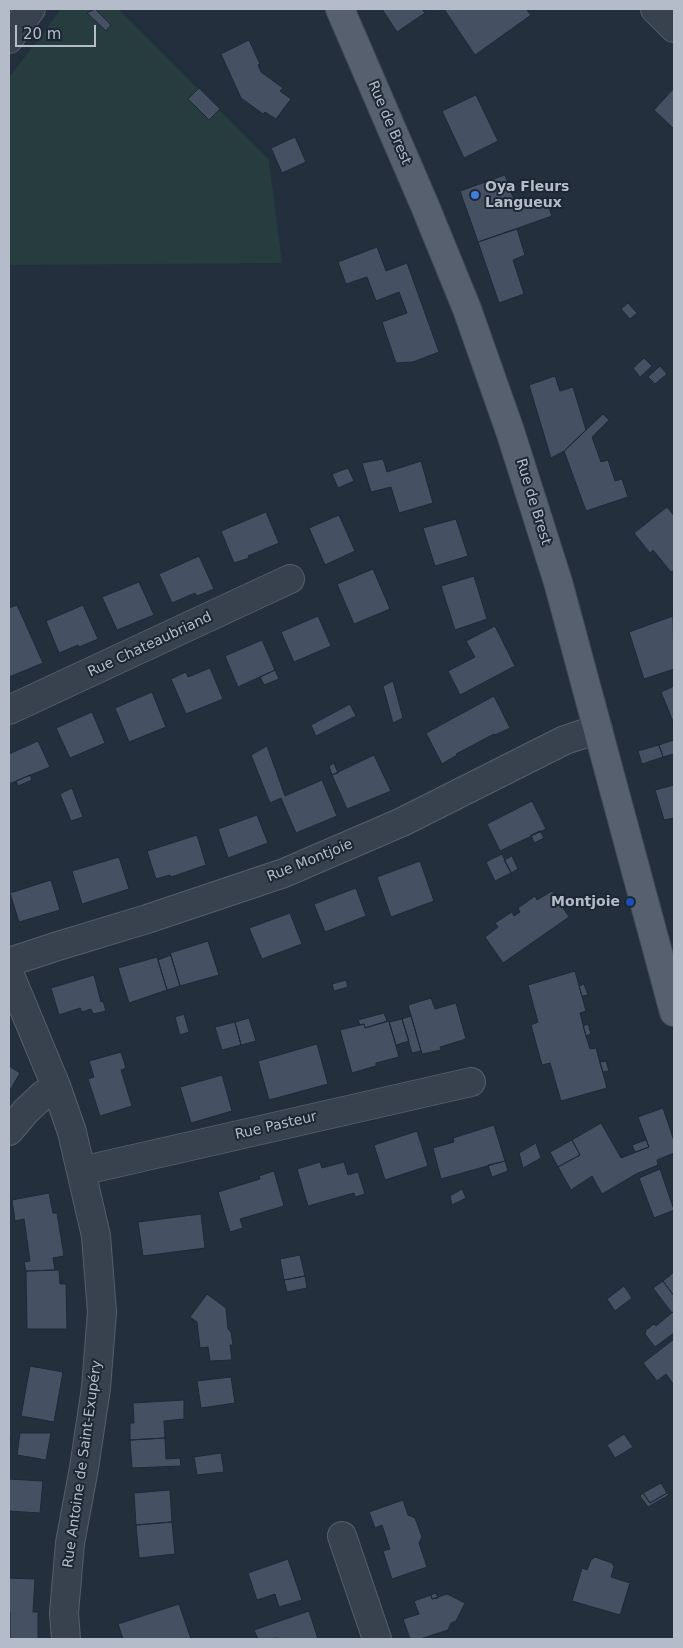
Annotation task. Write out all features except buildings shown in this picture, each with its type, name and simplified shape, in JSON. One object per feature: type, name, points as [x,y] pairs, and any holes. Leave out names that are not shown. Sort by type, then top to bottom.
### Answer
[{"type":"main road","name":"Rue de Brest","points":[[340,9],[467,309],[510,431],[558,582],[674,1012]]},
{"type":"street","points":[[9,39],[30,9]]},
{"type":"street","points":[[655,9],[674,28]]},
{"type":"street","name":"Rue Chateaubriand","points":[[9,710],[290,579]]},
{"type":"street","name":"Rue Montjoie","points":[[9,962],[147,919],[284,873],[402,822],[565,740],[598,729]]},
{"type":"street","name":"Rue Antoine de Saint-Exupéry","points":[[9,973],[56,1086],[72,1132],[96,1236],[102,1312],[96,1388],[70,1543],[64,1614],[66,1639]]},
{"type":"street","name":"Rue Pasteur","points":[[81,1171],[471,1082]]},
{"type":"street","points":[[9,1131],[26,1111],[56,1086]]},
{"type":"street","points":[[342,1536],[377,1639]]},
{"type":"green space","points":[[61,9],[118,9],[269,160],[282,263],[9,265],[9,78]]},
{"type":"place","name":"Oya Fleurs Langueux","points":[[475,195]]},
{"type":"place","name":"Montjoie","points":[[630,902]]}]
